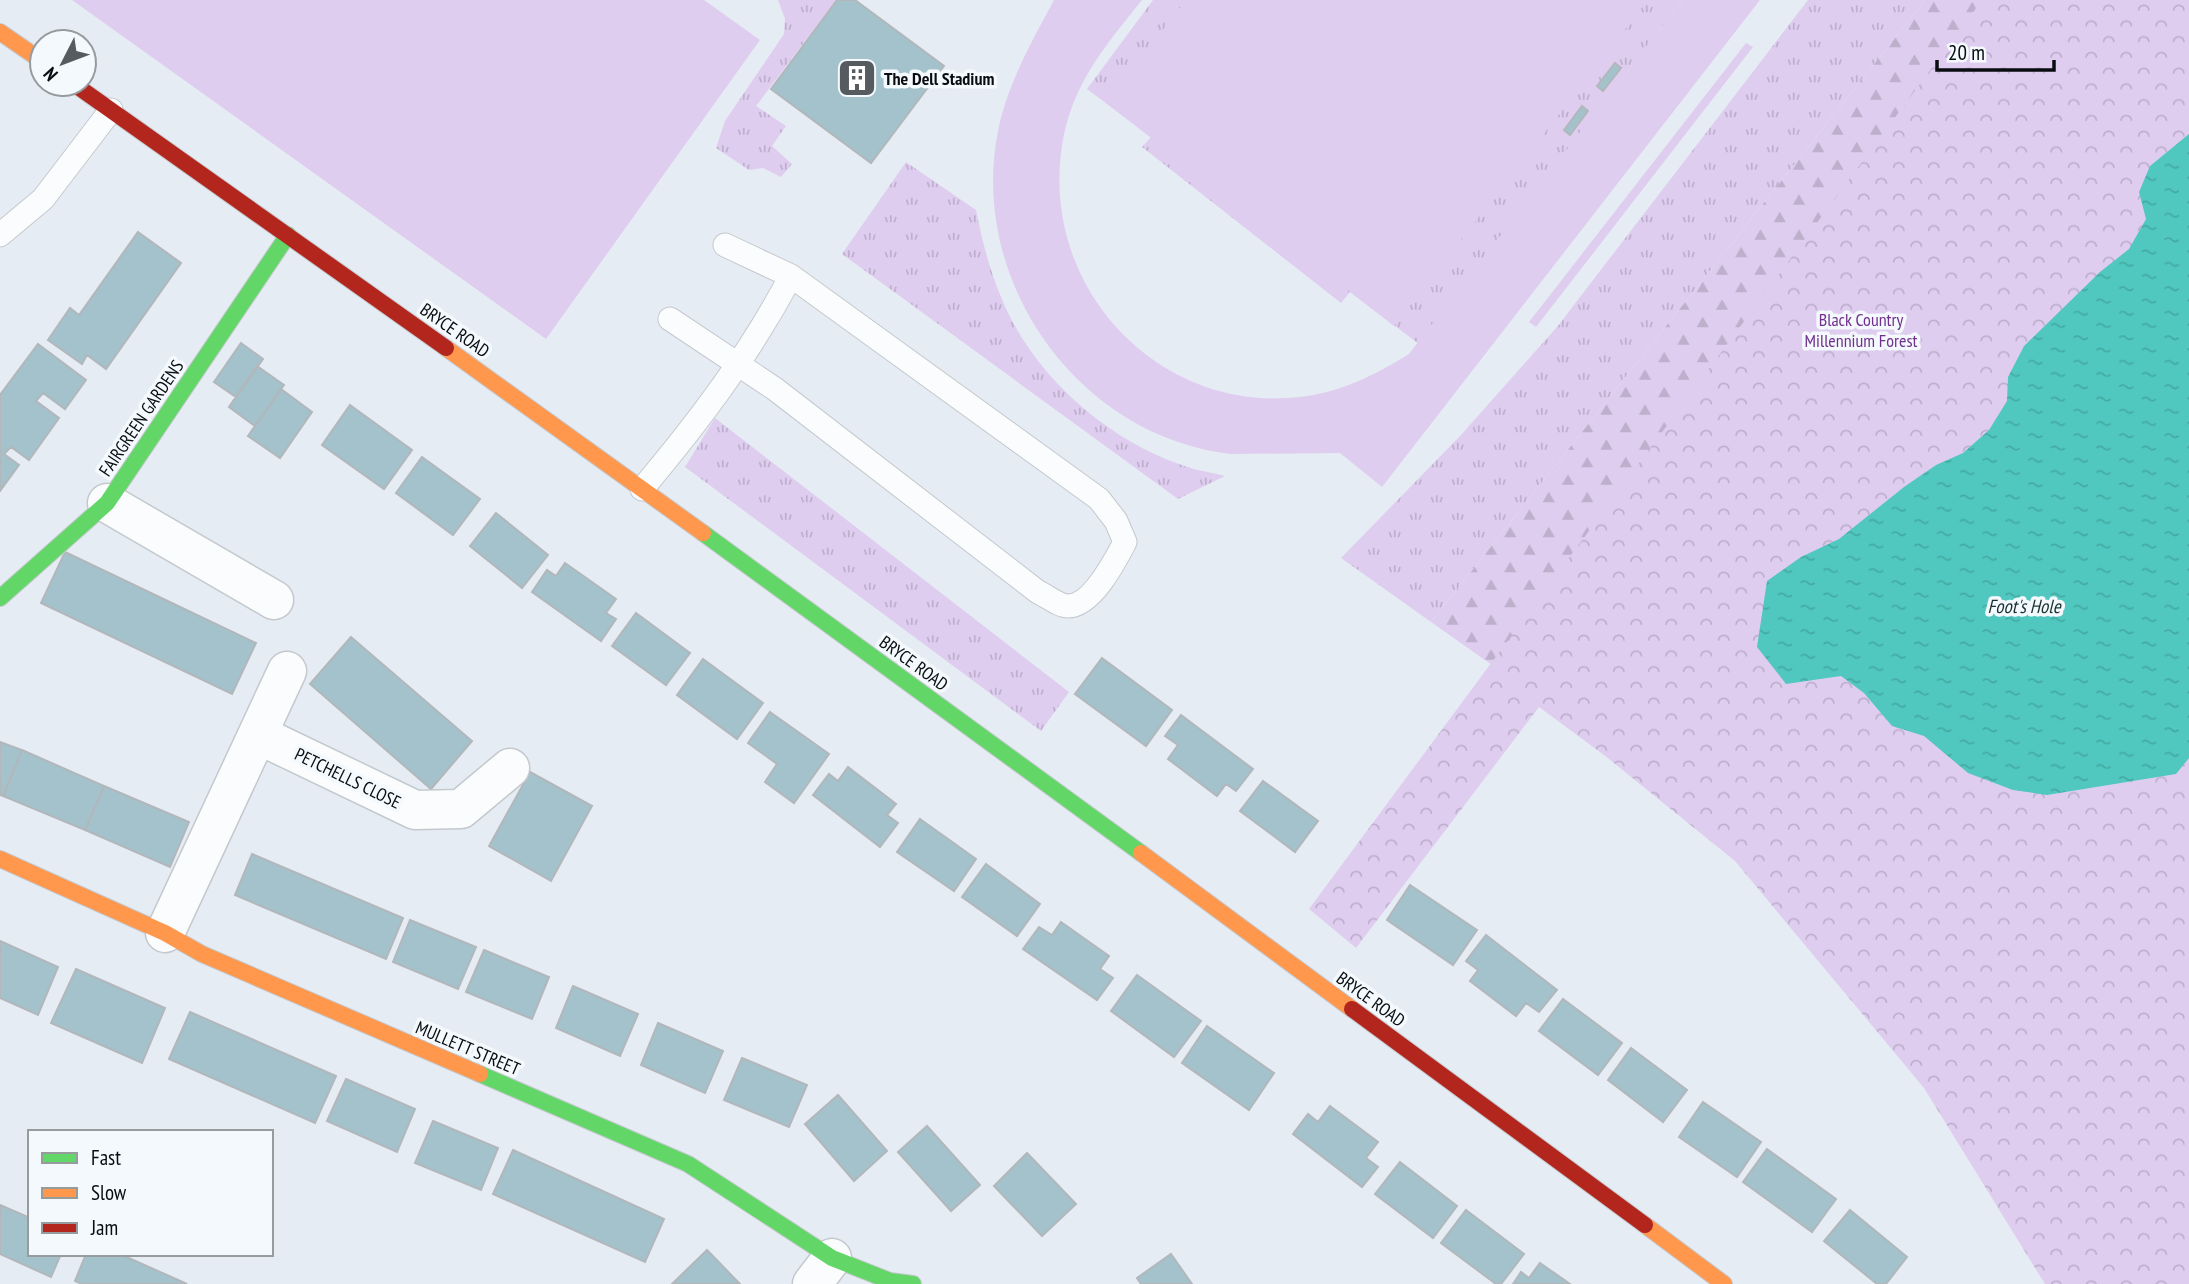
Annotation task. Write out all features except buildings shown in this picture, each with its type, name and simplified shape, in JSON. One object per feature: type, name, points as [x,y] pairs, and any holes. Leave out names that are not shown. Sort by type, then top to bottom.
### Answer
[{"type":"street","points":[[0,32],[28,51]]},
{"type":"street","name":"BRYCE ROAD","points":[[94,98],[642,489],[1108,827],[1724,1284]]},
{"type":"street","name":"FAIRGREEN GARDENS","points":[[0,598],[107,503],[288,235]]},
{"type":"street","points":[[107,503],[274,600]]},
{"type":"street","points":[[164,933],[287,671]]},
{"type":"street","name":"PETCHELLS CLOSE","points":[[259,735],[415,810],[461,809],[510,768]]},
{"type":"street","name":"MULLETT STREET","points":[[0,859],[164,933],[202,954],[688,1164],[822,1271],[913,1284]]},
{"type":"lane","points":[[0,235],[43,199],[111,110]]},
{"type":"lane","points":[[670,319],[740,365],[1038,592],[1065,607],[1079,605],[1110,572],[1125,542],[1116,521],[1099,499],[792,276],[725,245]]},
{"type":"lane","points":[[642,489],[706,413],[740,365],[792,276]]},
{"type":"green space","points":[[72,0],[704,0],[760,40],[546,339]]},
{"type":"green space","points":[[778,0],[836,0],[756,106],[786,126],[772,146],[792,164],[781,177],[763,168],[749,170],[716,148],[725,121],[784,34],[785,19]]},
{"type":"green space","name":"The Dell Stadium","points":[[1054,0],[1142,0],[1090,70],[1072,108],[1061,153],[1061,208],[1074,259],[1098,304],[1132,343],[1173,372],[1220,391],[1272,399],[1338,389],[1370,376],[1409,354],[1682,0],[1760,0],[1382,487],[1340,453],[1231,454],[1176,441],[1126,418],[1083,384],[1046,343],[1018,295],[1000,243],[993,188],[998,131],[1007,97]]},
{"type":"green space","points":[[1153,0],[1682,0],[1419,344],[1350,292],[1341,303],[1142,147],[1151,137],[1087,89]]},
{"type":"green space","points":[[1186,0],[1648,0],[1394,326],[1106,103]]},
{"type":"green space","points":[[1808,0],[1925,0],[1431,622],[1341,558],[1460,436],[1557,327]]},
{"type":"green space","name":"Black Country Millennium Forest","points":[[1925,0],[2189,0],[1539,707],[1492,665],[1431,622]]},
{"type":"green space","name":"Black Country Millennium Forest","points":[[1982,0],[2189,0],[2189,1284],[2045,1284],[1924,1088],[1735,861],[1604,755],[1539,707],[1356,948],[1309,909]]},
{"type":"green space","points":[[1746,43],[1753,47],[1536,327],[1529,322]]},
{"type":"green space","points":[[906,162],[976,210],[983,243],[1001,297],[1014,325],[1050,376],[1097,419],[1123,437],[1184,466],[1225,476],[1178,499],[842,254]]},
{"type":"green space","points":[[715,418],[1069,692],[1041,731],[685,467]]},
{"type":"water","name":"Foot's Hole","points":[[2189,134],[2189,758],[2176,774],[2047,795],[2013,790],[1968,773],[1924,736],[1892,726],[1864,693],[1841,676],[1786,684],[1757,647],[1767,581],[1801,557],[1839,539],[1904,487],[1936,465],[1963,453],[1989,430],[2007,401],[2008,377],[2024,346],[2100,272],[2129,249],[2146,219],[2139,192],[2150,166]]},
{"type":"traffic: fast","points":[[0,598],[107,503],[288,235]]},
{"type":"traffic: fast","points":[[703,533],[1141,853]]},
{"type":"traffic: fast","points":[[480,1074],[688,1164],[832,1258],[890,1281],[913,1284]]},
{"type":"traffic: slow","points":[[0,32],[28,51]]},
{"type":"traffic: slow","points":[[446,348],[703,533]]},
{"type":"traffic: slow","points":[[1141,853],[1352,1009]]},
{"type":"traffic: slow","points":[[0,859],[165,933],[202,954],[480,1074]]},
{"type":"traffic: slow","points":[[1645,1225],[1724,1284]]},
{"type":"traffic: jam","points":[[94,98],[446,348]]},
{"type":"traffic: jam","points":[[1352,1009],[1645,1225]]},
{"type":"place","name":"The Dell Stadium","points":[[857,78]]}]
